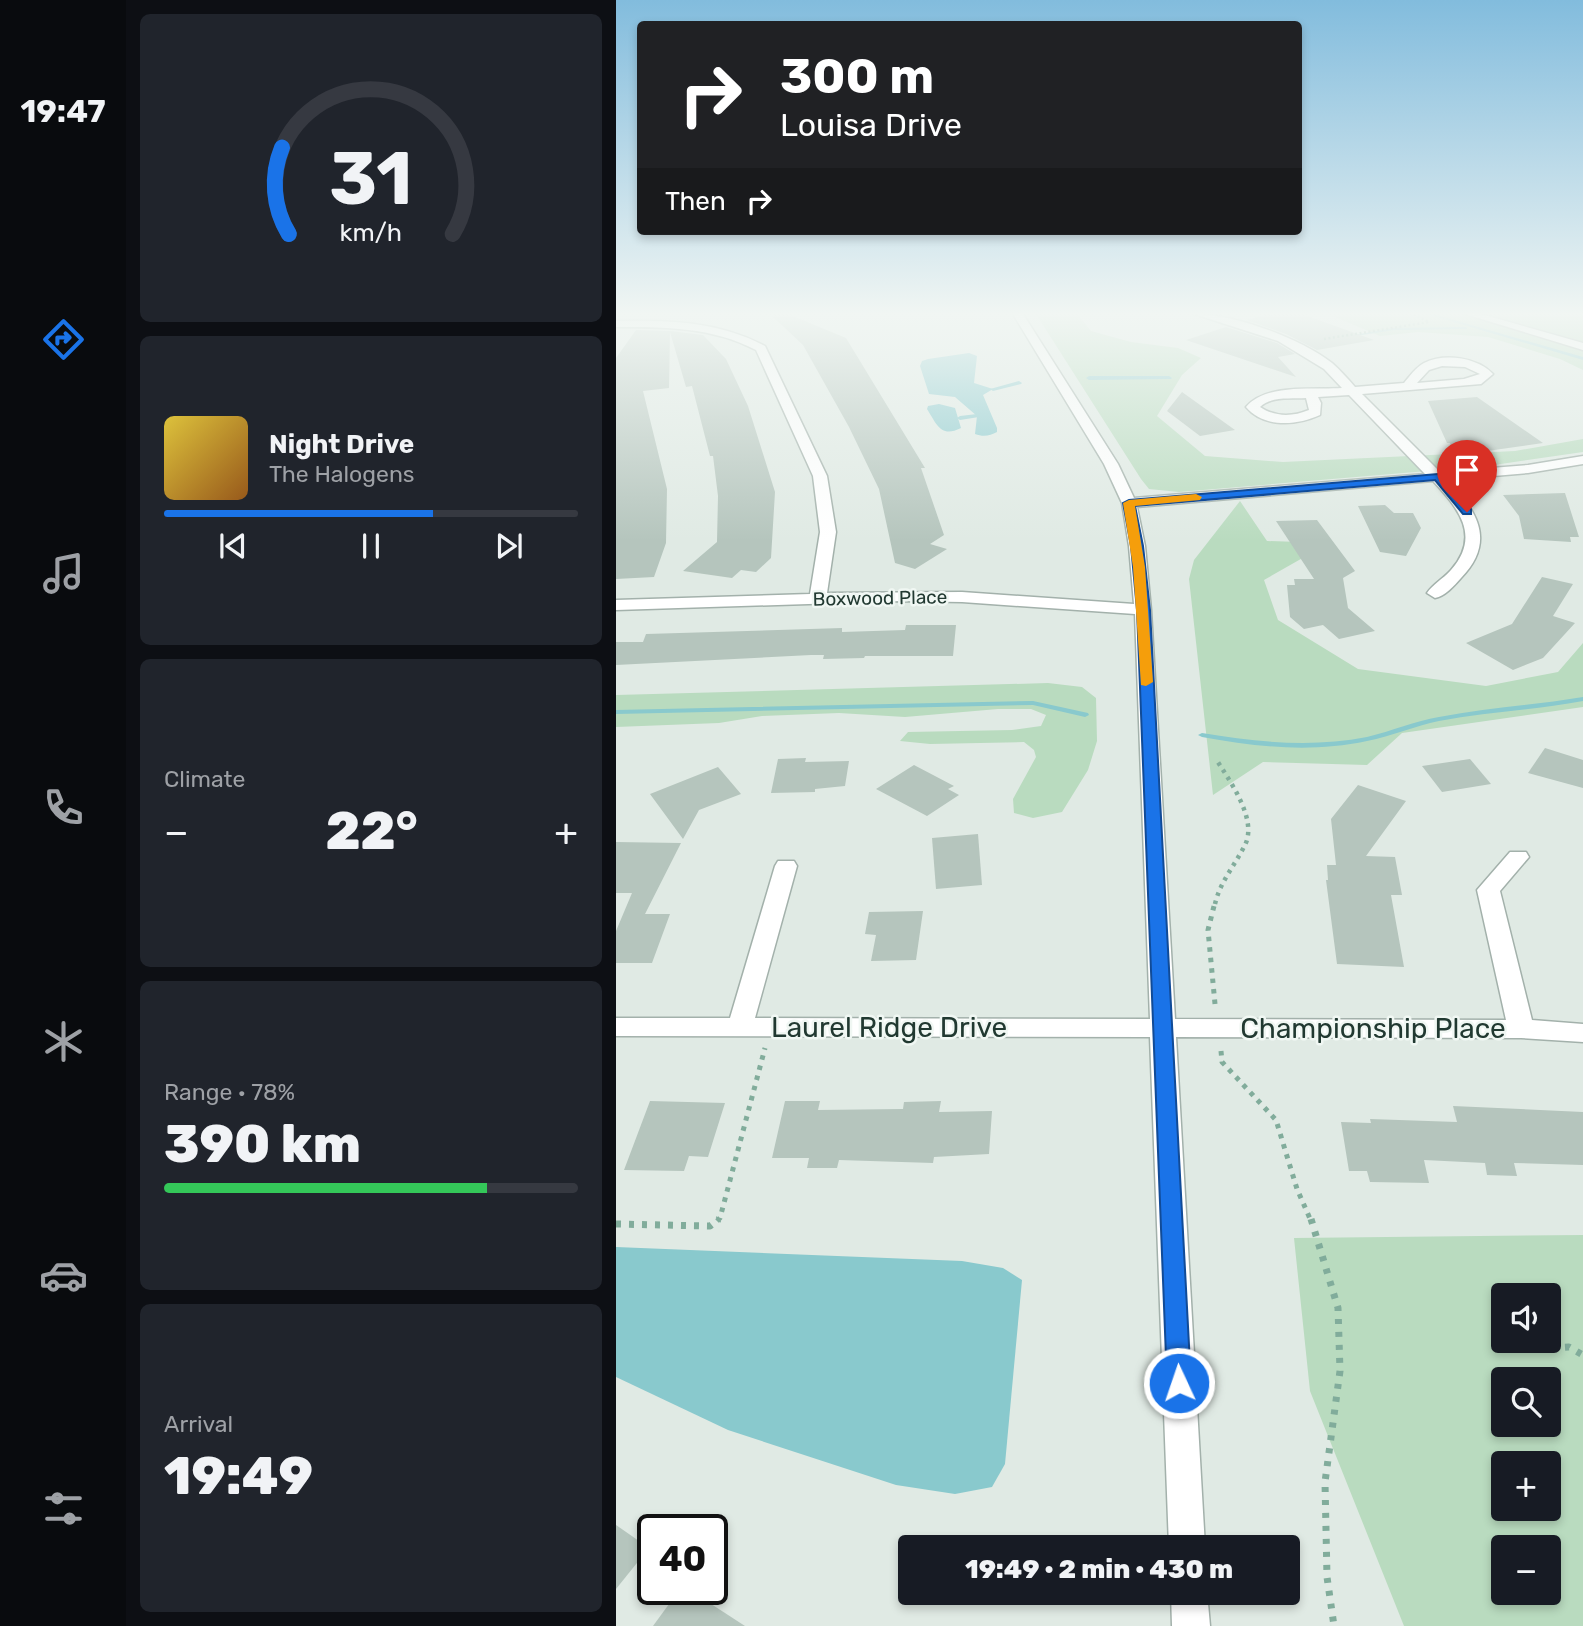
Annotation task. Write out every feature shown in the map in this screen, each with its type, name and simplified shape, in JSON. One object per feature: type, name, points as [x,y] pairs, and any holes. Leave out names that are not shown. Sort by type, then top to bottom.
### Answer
[{"type":"street","points":[[780,390],[820,476],[826,503],[828,532],[818,599]]},
{"type":"street","points":[[1065,390],[1111,464],[1129,503],[1137,546],[1143,610],[1186,1535]]},
{"type":"street","points":[[1310,393],[1353,390],[1438,477],[1467,512],[1475,538],[1467,560],[1435,593]]},
{"type":"street","points":[[1129,503],[1528,469],[1583,460]]},
{"type":"street","name":"Boxwood Place","points":[[616,606],[962,597],[1143,610]]},
{"type":"street","points":[[1518,857],[1488,890],[1521,1029]]},
{"type":"street","points":[[740,1026],[786,866]]},
{"type":"street","name":"Laurel Ridge Drive","points":[[616,1027],[1162,1027]]},
{"type":"street","name":"Championship Place","points":[[1162,1027],[1521,1029],[1583,1033]]},
{"type":"street","points":[[1190,1605],[1191,1626]]},
{"type":"path","points":[[1216,759],[1237,793],[1246,814],[1247,841],[1218,891],[1208,930],[1222,1062],[1276,1120],[1297,1189],[1316,1231],[1338,1308],[1340,1371],[1325,1482],[1326,1577],[1334,1626]]},
{"type":"path","points":[[616,1224],[710,1226],[720,1218],[771,1027]]},
{"type":"path","points":[[1561,1348],[1569,1348],[1583,1355]]},
{"type":"green space","points":[[1084,390],[1173,390],[1157,416],[1205,456],[1283,462],[1515,451],[1583,439],[1583,452],[1487,466],[1179,492],[1149,489]]},
{"type":"green space","points":[[1240,501],[1267,541],[1329,543],[1264,580],[1278,620],[1358,669],[1486,686],[1558,672],[1583,643],[1583,707],[1402,733],[1367,765],[1263,762],[1213,795],[1189,579],[1194,560]]},
{"type":"green space","points":[[1048,683],[1082,687],[1096,698],[1097,741],[1088,770],[1062,812],[1033,818],[1014,813],[1013,799],[1036,757],[1034,750],[1024,742],[930,744],[900,741],[908,732],[1012,730],[1041,726],[1046,715],[1031,709],[905,717],[839,713],[762,716],[719,723],[616,727],[616,695]]},
{"type":"green space","points":[[1583,1235],[1583,1626],[1404,1626],[1310,1391],[1294,1238]]},
{"type":"water","points":[[928,390],[992,390],[983,395],[997,432],[981,436],[975,434],[977,416],[955,397],[929,394]]},
{"type":"water","points":[[939,404],[955,408],[961,428],[949,432],[937,425],[927,409],[928,406]]},
{"type":"water","points":[[616,1247],[962,1261],[1003,1268],[1022,1280],[1005,1464],[992,1487],[955,1494],[896,1485],[728,1430],[616,1377]]},
{"type":"building","points":[[616,390],[653,390],[643,391],[667,489],[666,543],[654,577],[616,579]]},
{"type":"building","points":[[693,390],[740,390],[775,492],[771,558],[756,572],[741,570],[732,578],[683,571],[717,542],[718,496],[713,456],[710,456]]},
{"type":"building","points":[[828,390],[878,390],[925,468],[921,468],[944,535],[930,544],[947,549],[915,569],[895,563],[879,489]]},
{"type":"building","points":[[1182,392],[1235,430],[1200,436],[1167,411]]},
{"type":"building","points":[[1477,397],[1543,443],[1487,451],[1453,450],[1450,443],[1447,443],[1428,401]]},
{"type":"building","points":[[1565,493],[1579,537],[1570,537],[1571,542],[1524,539],[1519,516],[1503,495]]},
{"type":"building","points":[[1385,505],[1394,513],[1413,513],[1421,528],[1406,556],[1380,552],[1358,506]]},
{"type":"building","points":[[1317,520],[1355,571],[1343,578],[1348,608],[1375,631],[1339,639],[1323,625],[1304,629],[1290,617],[1287,585],[1295,585],[1294,579],[1314,579],[1276,521]]},
{"type":"building","points":[[1542,577],[1573,584],[1553,616],[1575,623],[1543,658],[1513,670],[1466,643],[1512,624]]},
{"type":"building","points":[[906,625],[956,625],[953,656],[823,659],[824,655],[811,655],[616,665],[616,642],[643,642],[646,634],[842,628],[842,632],[905,630]]},
{"type":"building","points":[[1545,748],[1583,760],[1583,788],[1528,773]]},
{"type":"building","points":[[806,758],[805,762],[849,761],[845,786],[815,789],[815,792],[771,793],[778,759]]},
{"type":"building","points":[[1470,759],[1491,784],[1442,792],[1422,766]]},
{"type":"building","points":[[914,765],[954,786],[948,789],[959,795],[927,816],[876,789]]},
{"type":"building","points":[[718,767],[741,794],[699,810],[683,839],[650,794]]},
{"type":"building","points":[[1358,785],[1406,801],[1366,856],[1395,857],[1402,895],[1391,895],[1404,967],[1337,964],[1326,880],[1327,865],[1336,865],[1331,819]]},
{"type":"building","points":[[978,834],[982,885],[936,889],[932,838]]},
{"type":"building","points":[[616,842],[681,843],[645,914],[670,914],[652,963],[616,963],[616,931],[632,893],[616,893]]},
{"type":"building","points":[[923,911],[916,960],[871,961],[876,935],[865,934],[869,912]]},
{"type":"building","points":[[650,1101],[725,1103],[708,1157],[689,1156],[684,1171],[624,1170]]},
{"type":"building","points":[[785,1101],[820,1101],[818,1110],[903,1109],[904,1102],[941,1101],[939,1112],[992,1111],[989,1154],[934,1157],[933,1163],[839,1160],[837,1168],[807,1168],[809,1158],[772,1158]]},
{"type":"building","points":[[1453,1106],[1583,1112],[1583,1165],[1514,1163],[1517,1176],[1487,1175],[1485,1163],[1424,1160],[1429,1183],[1370,1182],[1367,1171],[1349,1171],[1341,1122],[1371,1123],[1370,1119],[1457,1122]]},
{"type":"building","points":[[616,1525],[637,1540],[637,1563],[616,1589]]},
{"type":"building","points":[[668,1605],[713,1605],[745,1626],[653,1626]]},
{"type":"waterway","points":[[960,418],[977,416]]},
{"type":"waterway","points":[[1202,735],[1264,745],[1324,745],[1367,739],[1439,719],[1583,699]]},
{"type":"waterway","points":[[616,712],[1033,703],[1085,715]]},
{"type":"slow traffic","points":[[1146,682],[1139,567],[1129,503],[1196,497]]},
{"type":"route","points":[[1179,1383],[1143,610],[1137,546],[1129,503],[1438,477],[1467,512]]}]
